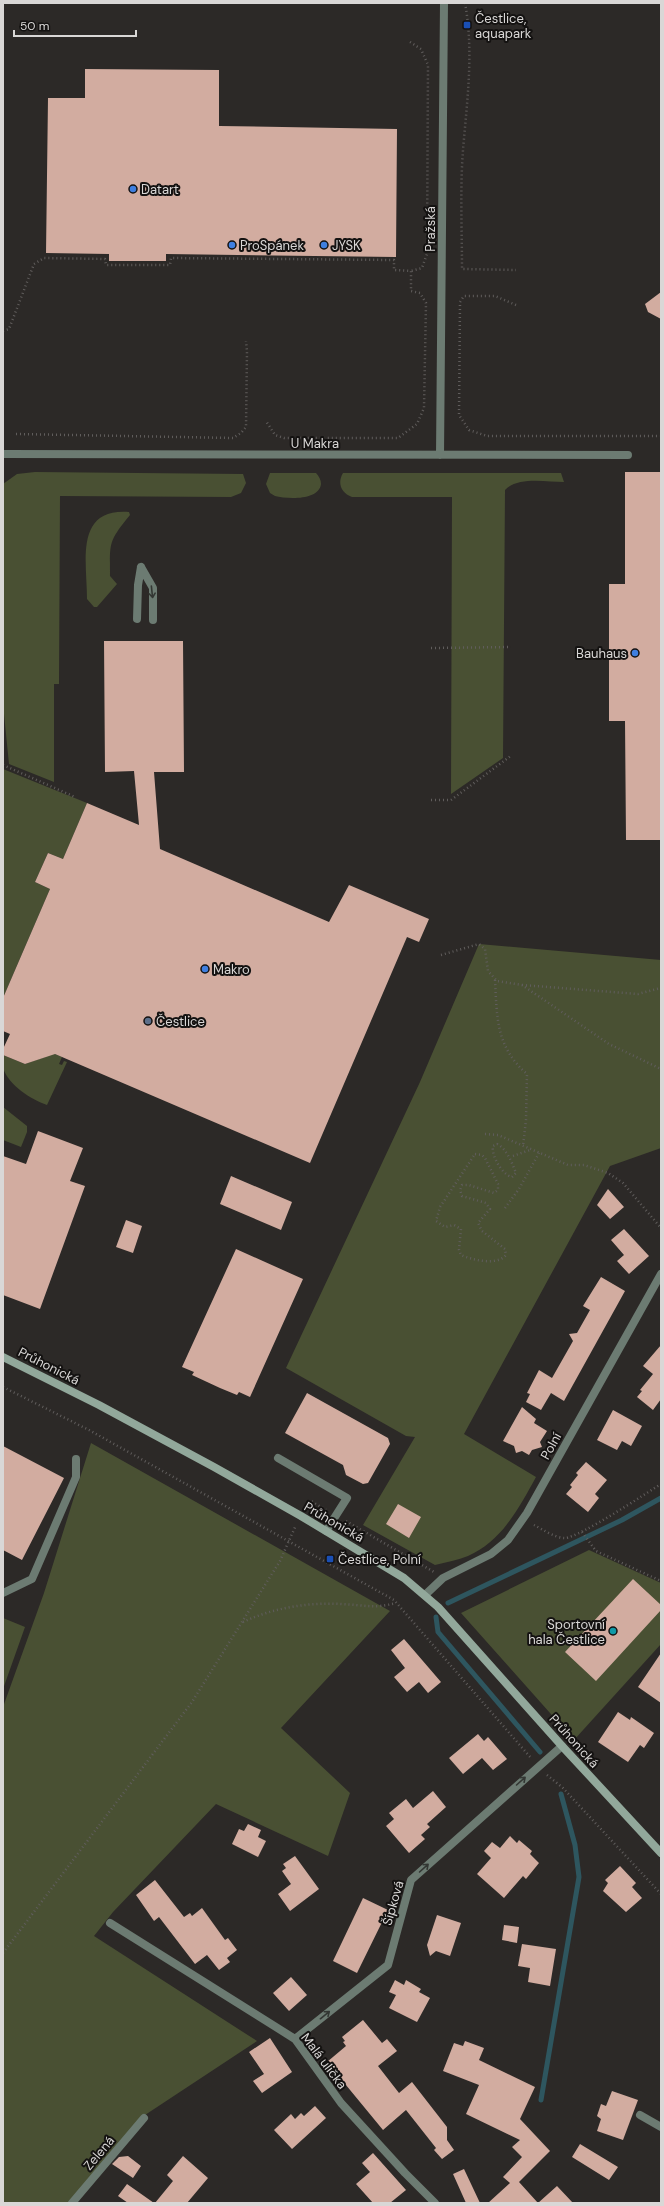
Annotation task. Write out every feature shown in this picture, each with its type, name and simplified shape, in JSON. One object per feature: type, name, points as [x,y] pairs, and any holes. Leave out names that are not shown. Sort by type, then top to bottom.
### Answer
[{"type":"street","name":"Pražská","points":[[440,455],[444,3]]},
{"type":"street","name":"U Makra","points":[[3,454],[628,455]]},
{"type":"street","points":[[137,619],[138,585],[141,567],[153,588],[153,620]]},
{"type":"street","name":"Polní","points":[[425,1595],[443,1578],[491,1554],[508,1540],[522,1519],[661,1274]]},
{"type":"street","name":"Průhonická","points":[[3,1357],[105,1409],[387,1566],[425,1595],[438,1607],[562,1746],[661,1853]]},
{"type":"street","points":[[278,1458],[347,1498],[326,1531]]},
{"type":"street","points":[[3,1593],[32,1579],[76,1477],[76,1459]]},
{"type":"street","name":"Šípková","points":[[295,2039],[388,1965],[411,1880],[562,1746]]},
{"type":"street","name":"Malá ulička","points":[[110,1923],[295,2039],[342,2103],[405,2173],[435,2203]]},
{"type":"street","points":[[640,2115],[661,2127]]},
{"type":"street","name":"Zelená","points":[[72,2203],[144,2118]]},
{"type":"path","points":[[465,3],[468,22],[469,98],[463,150],[462,269],[516,270]]},
{"type":"path","points":[[3,331],[9,329],[34,264],[44,258],[105,258],[106,266],[170,265],[171,258],[394,260],[394,270],[411,271],[422,268],[427,254],[428,65],[421,49],[410,42]]},
{"type":"path","points":[[266,421],[275,435],[284,438],[398,438],[416,424],[424,408],[426,303],[420,293],[411,291],[411,271]]},
{"type":"path","points":[[516,305],[495,296],[464,296],[460,302],[459,415],[469,430],[487,436],[661,436]]},
{"type":"path","points":[[16,434],[234,438],[246,427],[246,341]]},
{"type":"path","points":[[431,648],[511,647]]},
{"type":"path","points":[[431,800],[451,800],[512,755]]},
{"type":"path","points":[[3,765],[75,796]]},
{"type":"path","points":[[441,955],[479,944],[485,949],[488,972],[495,979],[522,985],[638,994],[661,988]]},
{"type":"path","points":[[495,979],[498,1030],[511,1055],[527,1074],[526,1120],[523,1146]]},
{"type":"path","points":[[522,985],[609,1044],[661,1069]]},
{"type":"path","points":[[485,1134],[498,1135],[568,1165],[584,1165],[608,1173],[623,1183],[661,1228]]},
{"type":"path","points":[[497,1144],[505,1151],[516,1173],[512,1177],[507,1176],[492,1152],[493,1146],[497,1144]]},
{"type":"path","points":[[513,1156],[531,1149]]},
{"type":"path","points":[[505,1208],[519,1189],[539,1153]]},
{"type":"path","points":[[475,1154],[482,1155],[489,1165],[498,1184],[498,1190],[494,1193],[469,1185],[462,1186],[460,1190],[462,1196],[486,1203],[490,1209],[478,1223],[482,1230],[505,1250],[506,1255],[497,1261],[477,1260],[461,1255],[462,1229],[454,1225],[445,1227],[436,1221],[440,1207],[458,1177],[475,1154]]},
{"type":"path","points":[[3,1387],[89,1430],[288,1540],[396,1602],[538,1766],[563,1788],[661,1894]]},
{"type":"path","points":[[522,1519],[560,1538],[566,1538],[582,1532],[661,1484]]},
{"type":"path","points":[[582,1532],[596,1551],[661,1581]]},
{"type":"path","points":[[3,1953],[192,1702],[280,1561],[288,1540]]},
{"type":"path","points":[[242,1622],[278,1609],[314,1604],[342,1604],[380,1608],[396,1602]]},
{"type":"green space","points":[[35,472],[243,474],[246,483],[241,493],[231,497],[60,496],[59,684],[54,684],[54,782],[9,764],[3,704],[3,484],[17,474]]},
{"type":"green space","points":[[270,473],[316,473],[320,478],[321,484],[319,490],[315,493],[302,498],[275,496],[270,493],[266,484]]},
{"type":"green space","points":[[343,473],[561,473],[564,482],[525,481],[517,483],[505,490],[503,758],[451,794],[452,497],[352,497],[345,493],[341,487],[340,480]]},
{"type":"green space","points":[[129,512],[130,515],[114,537],[111,549],[110,576],[117,584],[97,607],[94,607],[87,599],[87,540],[92,528],[99,519],[111,513]]},
{"type":"green space","points":[[3,769],[87,803],[63,859],[48,853],[35,882],[50,889],[3,998]]},
{"type":"green space","points":[[479,944],[661,960],[661,1148],[610,1166],[464,1434],[536,1477],[516,1512],[491,1542],[468,1556],[435,1565],[363,1525],[415,1437],[406,1436],[286,1368],[420,1082]]},
{"type":"green space","points":[[48,1051],[62,1057],[59,1064],[62,1065],[64,1061],[67,1062],[47,1105],[21,1091],[10,1081],[3,1068],[3,1055],[25,1064],[45,1057]]},
{"type":"green space","points":[[3,1107],[27,1126],[27,1132],[21,1147],[3,1140]]},
{"type":"green space","points":[[91,1443],[390,1611],[281,1728],[350,1793],[328,1856],[216,1804],[113,1912],[94,1936],[257,2041],[145,2115],[72,2203],[3,2203],[3,1707],[44,1593]]},
{"type":"green space","points":[[589,1550],[661,1583],[661,1644],[574,1740],[461,1613]]},
{"type":"green space","points":[[3,1618],[25,1627],[3,1689]]},
{"type":"building","points":[[85,69],[219,70],[219,126],[397,129],[396,257],[166,254],[166,261],[109,261],[109,254],[46,253],[48,98],[85,98]]},
{"type":"building","points":[[661,292],[661,319],[648,312],[645,304]]},
{"type":"building","name":"Bauhaus","points":[[625,472],[661,472],[661,840],[626,840],[625,721],[609,721],[609,584],[625,584]]},
{"type":"building","name":"Makro","points":[[104,641],[183,641],[184,772],[154,772],[160,849],[329,922],[349,885],[429,919],[419,942],[407,937],[310,1163],[55,1054],[25,1064],[3,1055],[3,1049],[10,1034],[3,1031],[3,998],[50,889],[35,882],[48,853],[63,859],[87,803],[139,825],[134,771],[105,772]]},
{"type":"building","points":[[38,1131],[83,1148],[70,1181],[85,1186],[40,1309],[3,1295],[3,1156],[26,1164]]},
{"type":"building","points":[[231,1176],[292,1202],[281,1230],[220,1204]]},
{"type":"building","points":[[608,1189],[624,1207],[610,1219],[597,1205]]},
{"type":"building","points":[[126,1220],[142,1226],[133,1253],[116,1247]]},
{"type":"building","points":[[624,1229],[649,1256],[629,1274],[617,1261],[624,1255],[611,1240]]},
{"type":"building","points":[[236,1249],[303,1279],[250,1397],[239,1392],[237,1395],[220,1388],[192,1375],[194,1372],[182,1367]]},
{"type":"building","points":[[601,1277],[625,1291],[564,1401],[551,1393],[541,1410],[526,1402],[530,1394],[527,1393],[539,1370],[552,1378],[573,1341],[569,1334],[577,1333],[590,1310],[583,1306]]},
{"type":"building","points":[[661,1345],[661,1399],[653,1410],[637,1397],[642,1391],[640,1390],[653,1374],[643,1366]]},
{"type":"building","points":[[307,1393],[388,1438],[390,1444],[368,1483],[363,1484],[346,1475],[343,1465],[285,1433]]},
{"type":"building","points":[[522,1407],[536,1419],[534,1423],[547,1431],[540,1442],[542,1447],[532,1450],[529,1455],[522,1451],[516,1453],[514,1446],[503,1441]]},
{"type":"building","points":[[613,1410],[642,1426],[631,1446],[622,1441],[617,1450],[597,1440]]},
{"type":"building","points":[[3,1446],[64,1478],[22,1560],[3,1550]]},
{"type":"building","points":[[586,1462],[607,1480],[595,1494],[599,1498],[588,1512],[566,1494],[572,1487],[570,1485],[578,1475],[576,1473]]},
{"type":"building","points":[[398,1504],[421,1517],[409,1538],[386,1524]]},
{"type":"building","name":"Sportovní hala Čestlice","points":[[633,1579],[661,1605],[661,1610],[596,1681],[565,1652]]},
{"type":"building","points":[[404,1639],[441,1682],[428,1693],[419,1682],[407,1692],[394,1677],[405,1668],[391,1650]]},
{"type":"building","points":[[661,1653],[661,1703],[638,1687]]},
{"type":"building","points":[[618,1712],[630,1720],[631,1717],[654,1733],[644,1748],[640,1745],[628,1762],[598,1742]]},
{"type":"building","points":[[478,1734],[484,1741],[488,1737],[507,1759],[493,1770],[482,1758],[463,1774],[449,1758]]},
{"type":"building","points":[[433,1791],[446,1807],[427,1824],[430,1827],[421,1835],[425,1839],[409,1853],[386,1826],[394,1819],[389,1813],[406,1799],[413,1808]]},
{"type":"building","points":[[248,1824],[261,1830],[258,1837],[266,1841],[258,1857],[232,1844],[239,1829],[244,1831]]},
{"type":"building","points":[[510,1836],[517,1843],[519,1840],[532,1851],[530,1854],[539,1863],[526,1879],[523,1876],[504,1898],[477,1874],[491,1858],[484,1851],[492,1842],[500,1848]]},
{"type":"building","points":[[295,1856],[319,1889],[290,1911],[278,1894],[291,1884],[282,1871],[286,1868],[283,1864]]},
{"type":"building","points":[[620,1866],[636,1883],[632,1887],[642,1898],[626,1912],[603,1891],[608,1883],[605,1880]]},
{"type":"building","points":[[155,1880],[184,1917],[190,1913],[192,1916],[202,1908],[225,1940],[228,1938],[237,1950],[227,1958],[230,1962],[219,1970],[207,1955],[195,1964],[159,1917],[154,1921],[136,1895]]},
{"type":"building","points":[[363,1898],[388,1910],[357,1973],[333,1961]]},
{"type":"building","points":[[437,1915],[461,1923],[450,1956],[436,1951],[430,1956],[427,1945]]},
{"type":"building","points":[[504,1925],[519,1927],[517,1943],[502,1940]]},
{"type":"building","points":[[522,1944],[556,1949],[550,1986],[528,1982],[530,1968],[518,1966]]},
{"type":"building","points":[[291,1977],[307,1995],[289,2011],[273,1993]]},
{"type":"building","points":[[395,1980],[404,1985],[406,1980],[421,1989],[419,1992],[430,1998],[417,2022],[389,2008],[396,1995],[389,1992]]},
{"type":"building","points":[[363,2020],[382,2043],[387,2039],[397,2051],[378,2066],[399,2093],[412,2082],[447,2127],[447,2140],[454,2150],[442,2159],[434,2150],[436,2148],[406,2110],[383,2130],[327,2062],[346,2046],[342,2037]]},
{"type":"building","points":[[270,2038],[292,2072],[262,2093],[253,2081],[264,2074],[249,2052]]},
{"type":"building","points":[[465,2041],[484,2048],[479,2060],[535,2087],[520,2119],[550,2151],[519,2182],[538,2203],[488,2203],[510,2183],[503,2177],[522,2157],[512,2147],[520,2140],[466,2114],[479,2085],[443,2071],[454,2043],[463,2046]]},
{"type":"building","points":[[612,2091],[638,2100],[623,2140],[597,2131],[601,2119],[597,2116],[601,2104],[606,2106]]},
{"type":"building","points":[[315,2106],[326,2118],[292,2149],[274,2130],[291,2114],[295,2119],[301,2113],[304,2116]]},
{"type":"building","points":[[580,2144],[618,2167],[609,2180],[572,2157]]},
{"type":"building","points":[[373,2153],[406,2190],[390,2203],[373,2203],[356,2184],[370,2172],[362,2163]]},
{"type":"building","points":[[128,2156],[141,2166],[133,2178],[112,2164],[119,2157]]},
{"type":"building","points":[[183,2156],[208,2178],[187,2203],[155,2203],[173,2181],[167,2175]]},
{"type":"building","points":[[464,2169],[480,2203],[466,2203],[453,2174]]},
{"type":"building","points":[[127,2184],[154,2203],[128,2203],[118,2196]]},
{"type":"building","points":[[557,2186],[573,2203],[538,2203]]},
{"type":"waterway","points":[[448,1603],[622,1520],[661,1498]]},
{"type":"waterway","points":[[436,1617],[438,1632],[540,1752]]},
{"type":"waterway","points":[[541,2100],[579,1877],[575,1845],[561,1794]]},
{"type":"place","name":"Čestlice, aquapark","points":[[467,25]]},
{"type":"place","name":"Datart","points":[[133,189]]},
{"type":"place","name":"ProSpánek","points":[[232,245]]},
{"type":"place","name":"JYSK","points":[[324,245]]},
{"type":"place","name":"Bauhaus","points":[[635,653]]},
{"type":"place","name":"Makro","points":[[205,969]]},
{"type":"place","name":"Čestlice","points":[[148,1021]]},
{"type":"place","name":"Čestlice, Polní","points":[[330,1559]]},
{"type":"place","name":"Sportovní hala Čestlice","points":[[613,1631]]}]
